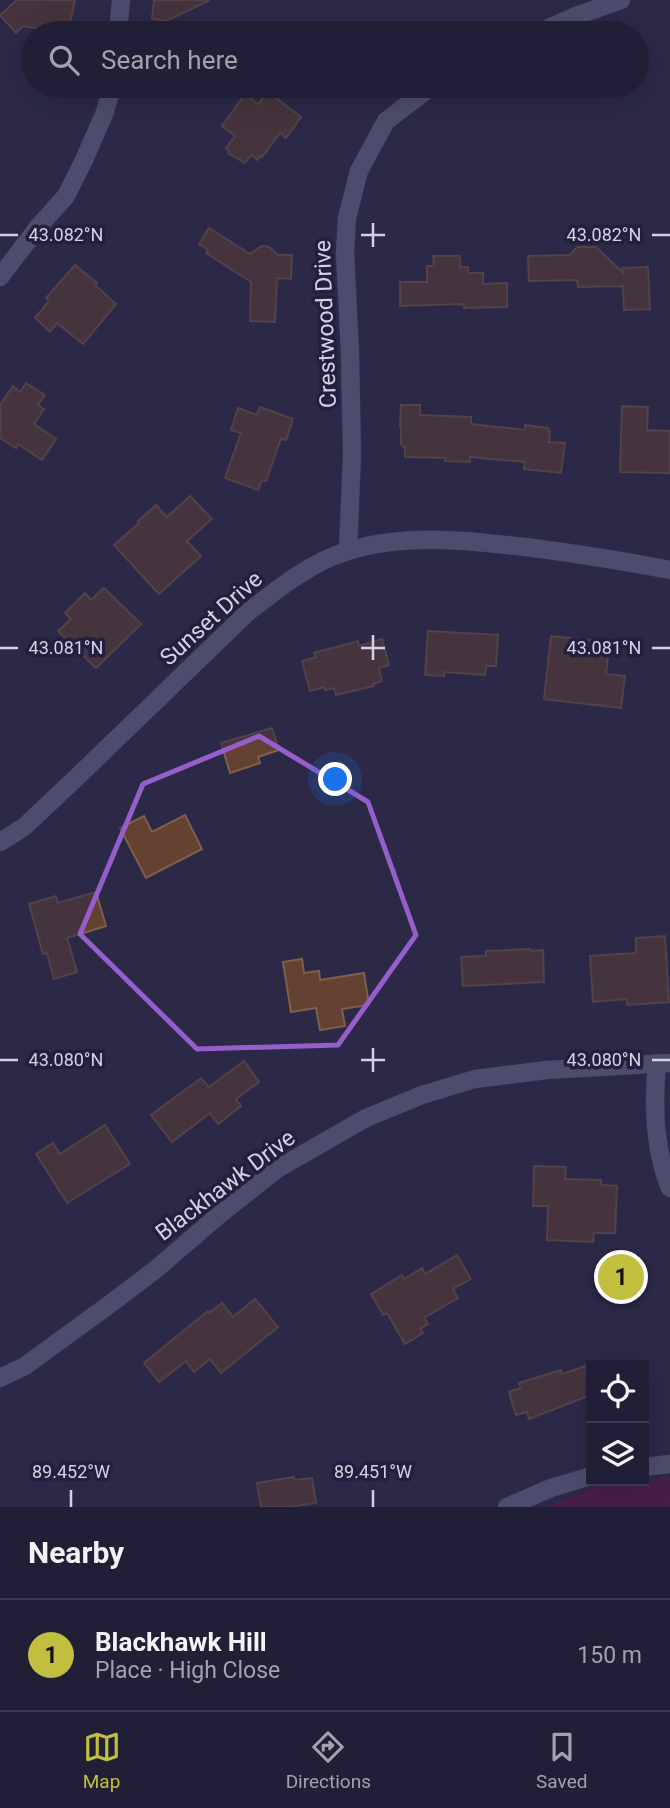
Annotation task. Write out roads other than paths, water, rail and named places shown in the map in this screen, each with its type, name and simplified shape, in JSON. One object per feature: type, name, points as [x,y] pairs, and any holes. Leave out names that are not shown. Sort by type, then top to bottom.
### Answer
[{"type":"street","points":[[119,21],[121,0]]},
{"type":"street","points":[[565,21],[621,0]]},
{"type":"street","points":[[0,277],[66,196],[105,112],[109,98]]},
{"type":"street","name":"Crestwood Drive","points":[[348,551],[352,443],[345,253],[347,218],[359,171],[386,121],[416,98]]},
{"type":"street","name":"Sunset Drive","points":[[0,842],[24,827],[65,789],[248,612],[308,569],[348,551],[385,543],[438,540],[616,559],[670,570]]},
{"type":"street","points":[[663,1063],[655,1086],[659,1148],[670,1188]]},
{"type":"street","name":"Blackhawk Drive","points":[[0,1378],[25,1366],[73,1332],[155,1270],[278,1169],[366,1118],[422,1095],[475,1080],[547,1070],[663,1063]]},
{"type":"street","points":[[649,1466],[670,1464]]},
{"type":"street","points":[[507,1507],[551,1488],[586,1478]]},
{"type":"place","name":"Blackhawk Hill","points":[[621,1277]]}]
